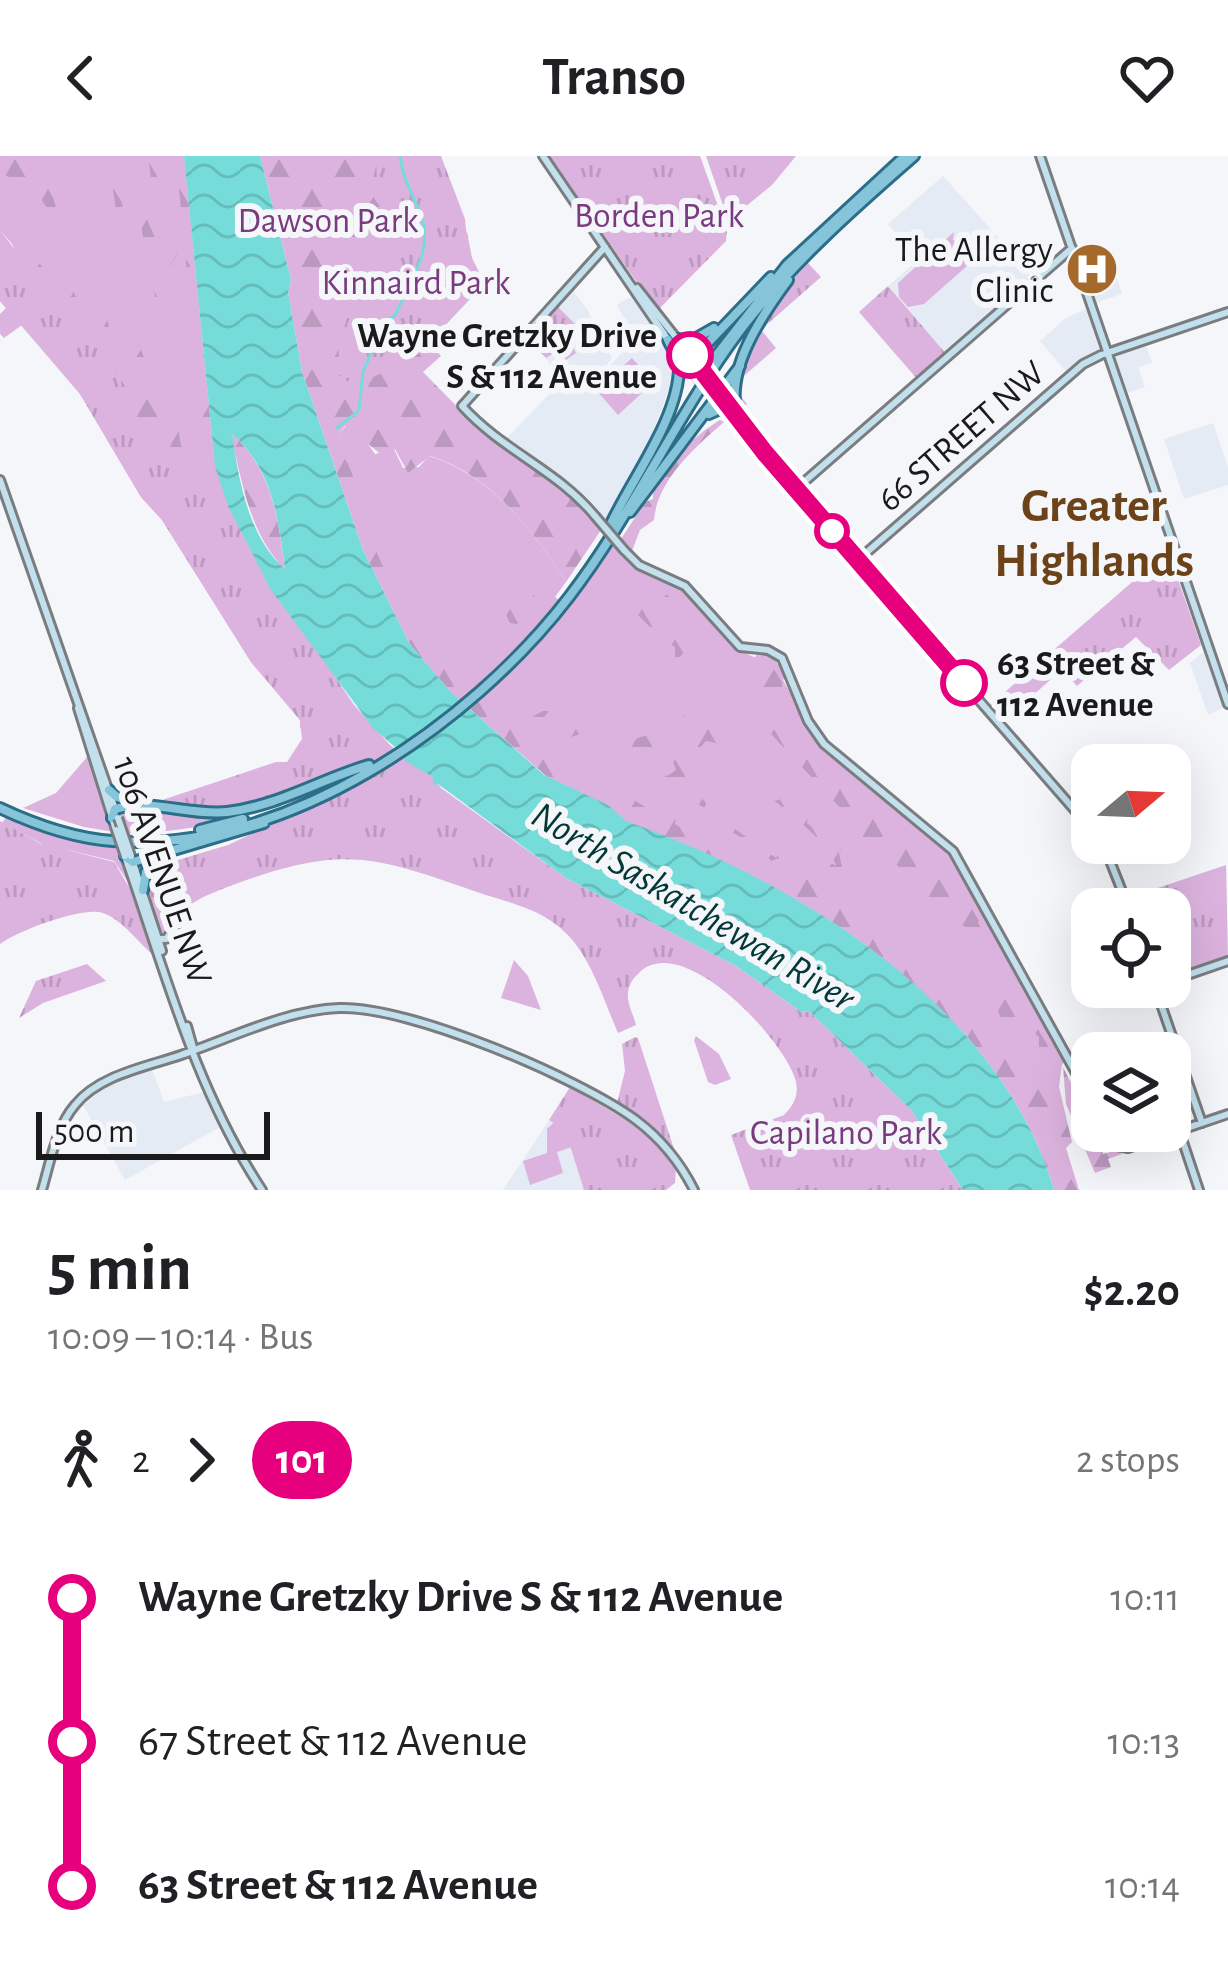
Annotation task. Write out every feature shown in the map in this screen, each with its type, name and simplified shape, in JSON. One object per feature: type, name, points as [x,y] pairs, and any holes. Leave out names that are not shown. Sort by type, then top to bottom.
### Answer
[{"type":"main road","points":[[611,530],[661,427],[676,382],[679,361],[673,340],[691,341],[725,320],[909,156]]},
{"type":"main road","points":[[699,422],[716,410],[732,413],[740,366],[804,251]]},
{"type":"main road","points":[[0,806],[48,828],[90,838],[172,839],[262,818],[375,764],[439,725],[558,610],[726,350],[804,251]]},
{"type":"main road","points":[[676,382],[725,320]]},
{"type":"main road","points":[[611,530],[740,366]]},
{"type":"main road","points":[[109,790],[147,806],[230,812],[276,801],[375,764]]},
{"type":"main road","points":[[142,890],[149,867],[183,850],[292,813],[357,781],[375,764]]},
{"type":"main road","points":[[115,815],[147,806]]},
{"type":"main road","points":[[130,858],[183,850]]},
{"type":"street","points":[[543,156],[605,248],[716,394],[1071,806]]},
{"type":"street","points":[[1040,156],[1228,704]]},
{"type":"street","points":[[605,248],[462,406],[488,434],[573,490],[639,565],[685,586],[740,647],[767,650],[782,658],[808,721],[824,744],[952,851],[1071,1064]]},
{"type":"street","points":[[796,489],[1072,248]]},
{"type":"street","name":"66 STREET NW","points":[[1084,359],[1228,312]]},
{"type":"street","name":"66 STREET NW","points":[[858,560],[1069,376],[1105,354]]},
{"type":"street","name":"106 AVENUE NW","points":[[0,480],[194,1051],[224,1124],[262,1190]]},
{"type":"street","points":[[2,529],[15,524]]},
{"type":"street","name":"106 AVENUE NW","points":[[78,708],[115,815]]},
{"type":"street","name":"106 AVENUE NW","points":[[130,858],[194,1051]]},
{"type":"street","points":[[157,934],[164,940],[177,924]]},
{"type":"street","points":[[1191,974],[1228,962]]},
{"type":"street","points":[[1162,1008],[1202,1123]]},
{"type":"street","points":[[42,1190],[64,1122],[74,1106],[107,1081],[311,1011],[365,1009],[512,1055],[608,1103],[646,1128],[676,1159],[694,1190]]},
{"type":"street","points":[[1191,1126],[1228,1114]]},
{"type":"street","points":[[1186,1152],[1199,1190]]},
{"type":"shaded area","points":[[943,176],[1033,276],[947,355],[888,286],[918,260],[888,224]]},
{"type":"shaded area","points":[[1097,261],[1103,277],[1115,273],[1122,294],[1095,303],[1082,266]]},
{"type":"shaded area","points":[[571,288],[612,358],[600,375],[621,354],[608,330],[625,321],[617,304],[633,296],[686,364],[675,373],[644,455],[604,527],[573,490],[502,443],[560,383],[544,355],[526,339]]},
{"type":"shaded area","points":[[1084,310],[1101,347],[1068,374],[1040,341],[1066,318]]},
{"type":"shaded area","points":[[1146,346],[1152,363],[1138,367],[1145,387],[1127,393],[1115,357]]},
{"type":"shaded area","points":[[1213,423],[1228,467],[1228,485],[1184,499],[1164,439]]},
{"type":"shaded area","points":[[1203,652],[1225,707],[1208,715],[1190,663]]},
{"type":"shaded area","points":[[152,1069],[164,1102],[204,1092],[220,1127],[125,1180],[83,1105],[102,1089]]},
{"type":"shaded area","points":[[549,1120],[565,1130],[584,1190],[503,1190]]},
{"type":"green space","points":[[0,156],[184,156],[214,457],[176,462],[162,456],[129,423],[35,301],[12,244],[0,230]]},
{"type":"green space","points":[[0,156],[33,156],[50,175],[58,156],[66,156],[61,188],[53,197],[56,208],[61,205],[60,236],[36,193],[3,173]]},
{"type":"green space","points":[[108,156],[119,156],[156,240],[167,324],[161,325],[140,221],[122,198],[125,261],[112,185],[118,184],[121,190],[122,179],[116,179],[111,167],[97,168],[109,162]]},
{"type":"green space","points":[[148,156],[155,156],[163,221],[180,226],[177,255],[170,267],[163,267],[164,237]]},
{"type":"green space","points":[[176,156],[184,156],[215,466],[248,545],[275,591],[349,700],[380,735],[280,771],[316,743],[251,662],[162,520],[141,497],[80,394],[0,301],[0,230],[26,265],[32,266],[34,253],[38,258],[44,276],[41,299],[63,298],[57,251],[61,243],[72,289],[95,334],[91,300],[96,297],[118,348],[130,350],[126,333],[135,334],[154,382],[161,421],[171,417],[169,399],[174,402],[181,446],[191,451],[202,435],[198,421],[191,420],[197,394],[192,368],[195,309],[188,283]]},
{"type":"green space","name":"Dawson Park","points":[[260,156],[435,156],[480,274],[472,281],[466,303],[429,342],[441,356],[423,372],[488,438],[571,492],[601,530],[566,582],[525,524],[472,476],[430,456],[408,473],[395,449],[383,456],[362,439],[355,426],[345,426],[340,432],[342,443],[374,546],[396,588],[484,697],[489,696],[521,723],[549,711],[536,727],[528,728],[545,740],[577,728],[580,734],[548,745],[577,757],[576,764],[582,769],[657,814],[676,819],[681,828],[775,874],[792,882],[803,877],[829,895],[831,904],[857,913],[856,921],[900,948],[962,1013],[983,1020],[998,1038],[1008,1039],[1007,1044],[1015,1042],[1018,1052],[1026,1048],[1027,1076],[1035,1090],[1051,1080],[1039,1071],[1039,1037],[1029,1009],[1021,1011],[1027,1042],[1000,1016],[990,993],[994,988],[1016,1000],[1018,990],[1010,977],[995,966],[1015,972],[1039,1012],[1042,1034],[1063,1056],[1059,1087],[1071,1138],[1066,1148],[1079,1190],[1054,1190],[1027,1123],[988,1062],[939,1008],[883,959],[757,878],[626,821],[608,805],[569,790],[545,775],[450,691],[409,643],[363,550],[302,372],[288,292],[291,280]]},
{"type":"green space","name":"Kinnaird Park","points":[[372,156],[441,156],[465,219],[472,297],[411,361],[354,385],[338,375],[351,281],[367,262],[387,218],[369,190],[377,164]]},
{"type":"green space","name":"Borden Park","points":[[549,156],[700,156],[727,231],[726,241],[659,309]]},
{"type":"green space","points":[[706,156],[796,156],[772,185],[727,217]]},
{"type":"green space","name":"Capilano Park","points":[[0,230],[26,265],[35,301],[82,329],[138,405],[129,423],[166,457],[214,457],[228,506],[271,590],[354,705],[390,745],[566,878],[736,966],[800,1011],[810,1012],[912,1111],[963,1190],[750,1190],[731,1135],[784,1115],[797,1092],[788,1063],[753,1017],[704,977],[679,966],[656,964],[631,982],[628,999],[636,1025],[618,1033],[593,973],[566,933],[527,909],[442,880],[384,863],[306,863],[206,896],[178,915],[166,934],[159,930],[148,890],[150,875],[161,865],[228,845],[382,772],[370,759],[292,793],[230,809],[153,803],[287,762],[302,739],[300,720],[251,662],[162,520],[141,497],[80,394],[22,325],[4,338],[0,334],[0,314],[6,308],[0,301]]},
{"type":"green space","points":[[954,232],[953,240],[968,250],[968,265],[924,304],[908,307],[899,297],[898,283]]},
{"type":"green space","points":[[807,262],[821,277],[764,327],[762,331],[776,348],[738,381],[736,389],[738,375],[745,354]]},
{"type":"green space","points":[[888,286],[947,355],[918,380],[859,312]]},
{"type":"green space","points":[[556,305],[578,327],[576,353],[566,360],[559,350],[546,358],[526,339]]},
{"type":"green space","points":[[632,358],[654,382],[618,415],[596,390]]},
{"type":"green space","points":[[720,420],[724,422],[669,479],[654,520],[640,530],[632,551],[621,539],[645,502],[653,499],[668,465]]},
{"type":"green space","points":[[355,425],[375,454],[394,449],[403,468],[419,467],[429,456],[472,476],[491,491],[553,562],[566,582],[555,597],[567,606],[613,542],[634,565],[680,585],[743,652],[754,657],[768,654],[819,743],[951,855],[1066,1059],[1060,1072],[1056,1115],[853,933],[785,893],[622,819],[608,805],[545,775],[450,691],[409,643],[346,493],[340,432]]},
{"type":"green space","points":[[230,432],[256,462],[271,495],[285,570],[255,523]]},
{"type":"green space","points":[[1168,551],[1201,645],[1169,670],[1136,637],[1077,686],[1049,654]]},
{"type":"green space","points":[[517,577],[530,582],[535,598],[517,624],[510,623],[498,599],[512,589],[511,581]]},
{"type":"green space","points":[[650,584],[688,609],[695,621],[692,625],[684,619],[683,626],[694,637],[702,630],[718,649],[700,660],[683,634],[687,649],[675,662],[675,647],[663,640],[670,637],[669,631],[654,631],[637,614]]},
{"type":"green space","points":[[756,655],[773,660],[785,673],[779,698],[795,699],[789,712],[800,712],[795,721],[951,854],[983,912],[978,923],[999,940],[983,947],[964,926],[940,922],[935,913],[939,900],[926,910],[910,877],[867,838],[866,851],[878,865],[886,865],[887,875],[879,881],[880,872],[874,866],[866,868],[838,849],[842,867],[853,874],[851,882],[796,852],[771,861],[744,839],[713,823],[718,817],[776,858],[782,850],[772,830],[775,827],[836,866],[820,841],[774,801],[781,799],[809,816],[807,823],[836,847],[861,830],[738,693],[726,690],[725,681],[730,677],[756,684],[767,679],[775,667],[764,659],[769,672],[752,681],[729,672],[719,658],[751,671],[756,668]]},
{"type":"green space","points":[[1044,658],[1059,672],[1003,722],[990,705]]},
{"type":"green space","points":[[692,707],[724,714],[725,747],[721,750],[706,741],[698,750],[719,781],[764,821],[707,784],[685,779],[706,803],[705,808],[644,775],[646,766],[667,776],[676,770],[673,761],[679,757],[684,742],[680,741],[693,733],[702,719],[698,715],[673,745],[654,754],[644,749],[620,757],[599,755],[601,750],[606,754],[607,749],[619,749],[665,730]]},
{"type":"green space","points":[[88,756],[114,832],[23,808],[56,793]]},
{"type":"green space","points":[[295,797],[234,819],[169,831],[126,833],[119,811],[139,808],[216,815]]},
{"type":"green space","points":[[7,816],[79,840],[118,845],[134,891],[114,861],[42,844],[2,823]]},
{"type":"green space","points":[[0,821],[41,844],[67,846],[67,850],[114,862],[132,892],[156,957],[117,921],[93,912],[50,921],[0,944]]},
{"type":"green space","points":[[1226,865],[1228,959],[1191,971],[1191,888],[1158,888]]},
{"type":"green space","points":[[514,960],[528,976],[541,1010],[501,998]]},
{"type":"green space","points":[[87,964],[106,981],[43,1003],[19,1018],[36,981]]},
{"type":"green space","points":[[696,1036],[719,1054],[731,1079],[715,1085],[708,1082]]},
{"type":"green space","points":[[635,1037],[675,1152],[649,1125],[617,1103],[625,1071],[622,1044]]},
{"type":"green space","points":[[1063,1067],[1071,1083],[1071,1116]]},
{"type":"green space","points":[[570,1087],[643,1130],[676,1167],[675,1183],[666,1190],[584,1190],[565,1130],[549,1120]]},
{"type":"green space","points":[[557,1119],[564,1122],[572,1147],[557,1152],[563,1173],[530,1185],[523,1161],[547,1153],[547,1129]]},
{"type":"green space","points":[[1086,1152],[1122,1154],[1108,1159],[1111,1167],[1095,1173]]},
{"type":"water","name":"North Saskatchewan River","points":[[184,156],[260,156],[291,280],[288,292],[302,372],[363,550],[409,643],[450,691],[544,775],[608,805],[626,821],[757,878],[822,915],[884,959],[940,1008],[988,1063],[1027,1123],[1054,1190],[963,1190],[912,1111],[810,1012],[800,1011],[736,966],[566,878],[405,761],[373,728],[271,590],[228,506],[215,466]],"holes":[[[232,434],[246,448],[271,496],[285,569],[254,524]]]},
{"type":"waterway","points":[[359,410],[363,372],[385,320],[395,316],[424,244],[422,218],[400,156]]},
{"type":"waterway","points":[[337,428],[357,412]]},
{"type":"bus line","name":"101","points":[[690,355],[765,453],[964,683]]},
{"type":"place","name":"The Allergy Clinic","points":[[1092,269]]},
{"type":"place","name":"Wayne Gretzky Drive S & 112 Avenue","points":[[690,355]]},
{"type":"place","name":"63 Street & 112 Avenue","points":[[964,683]]},
{"type":"district","name":"Greater Highlands","points":[[1094,532]]}]
